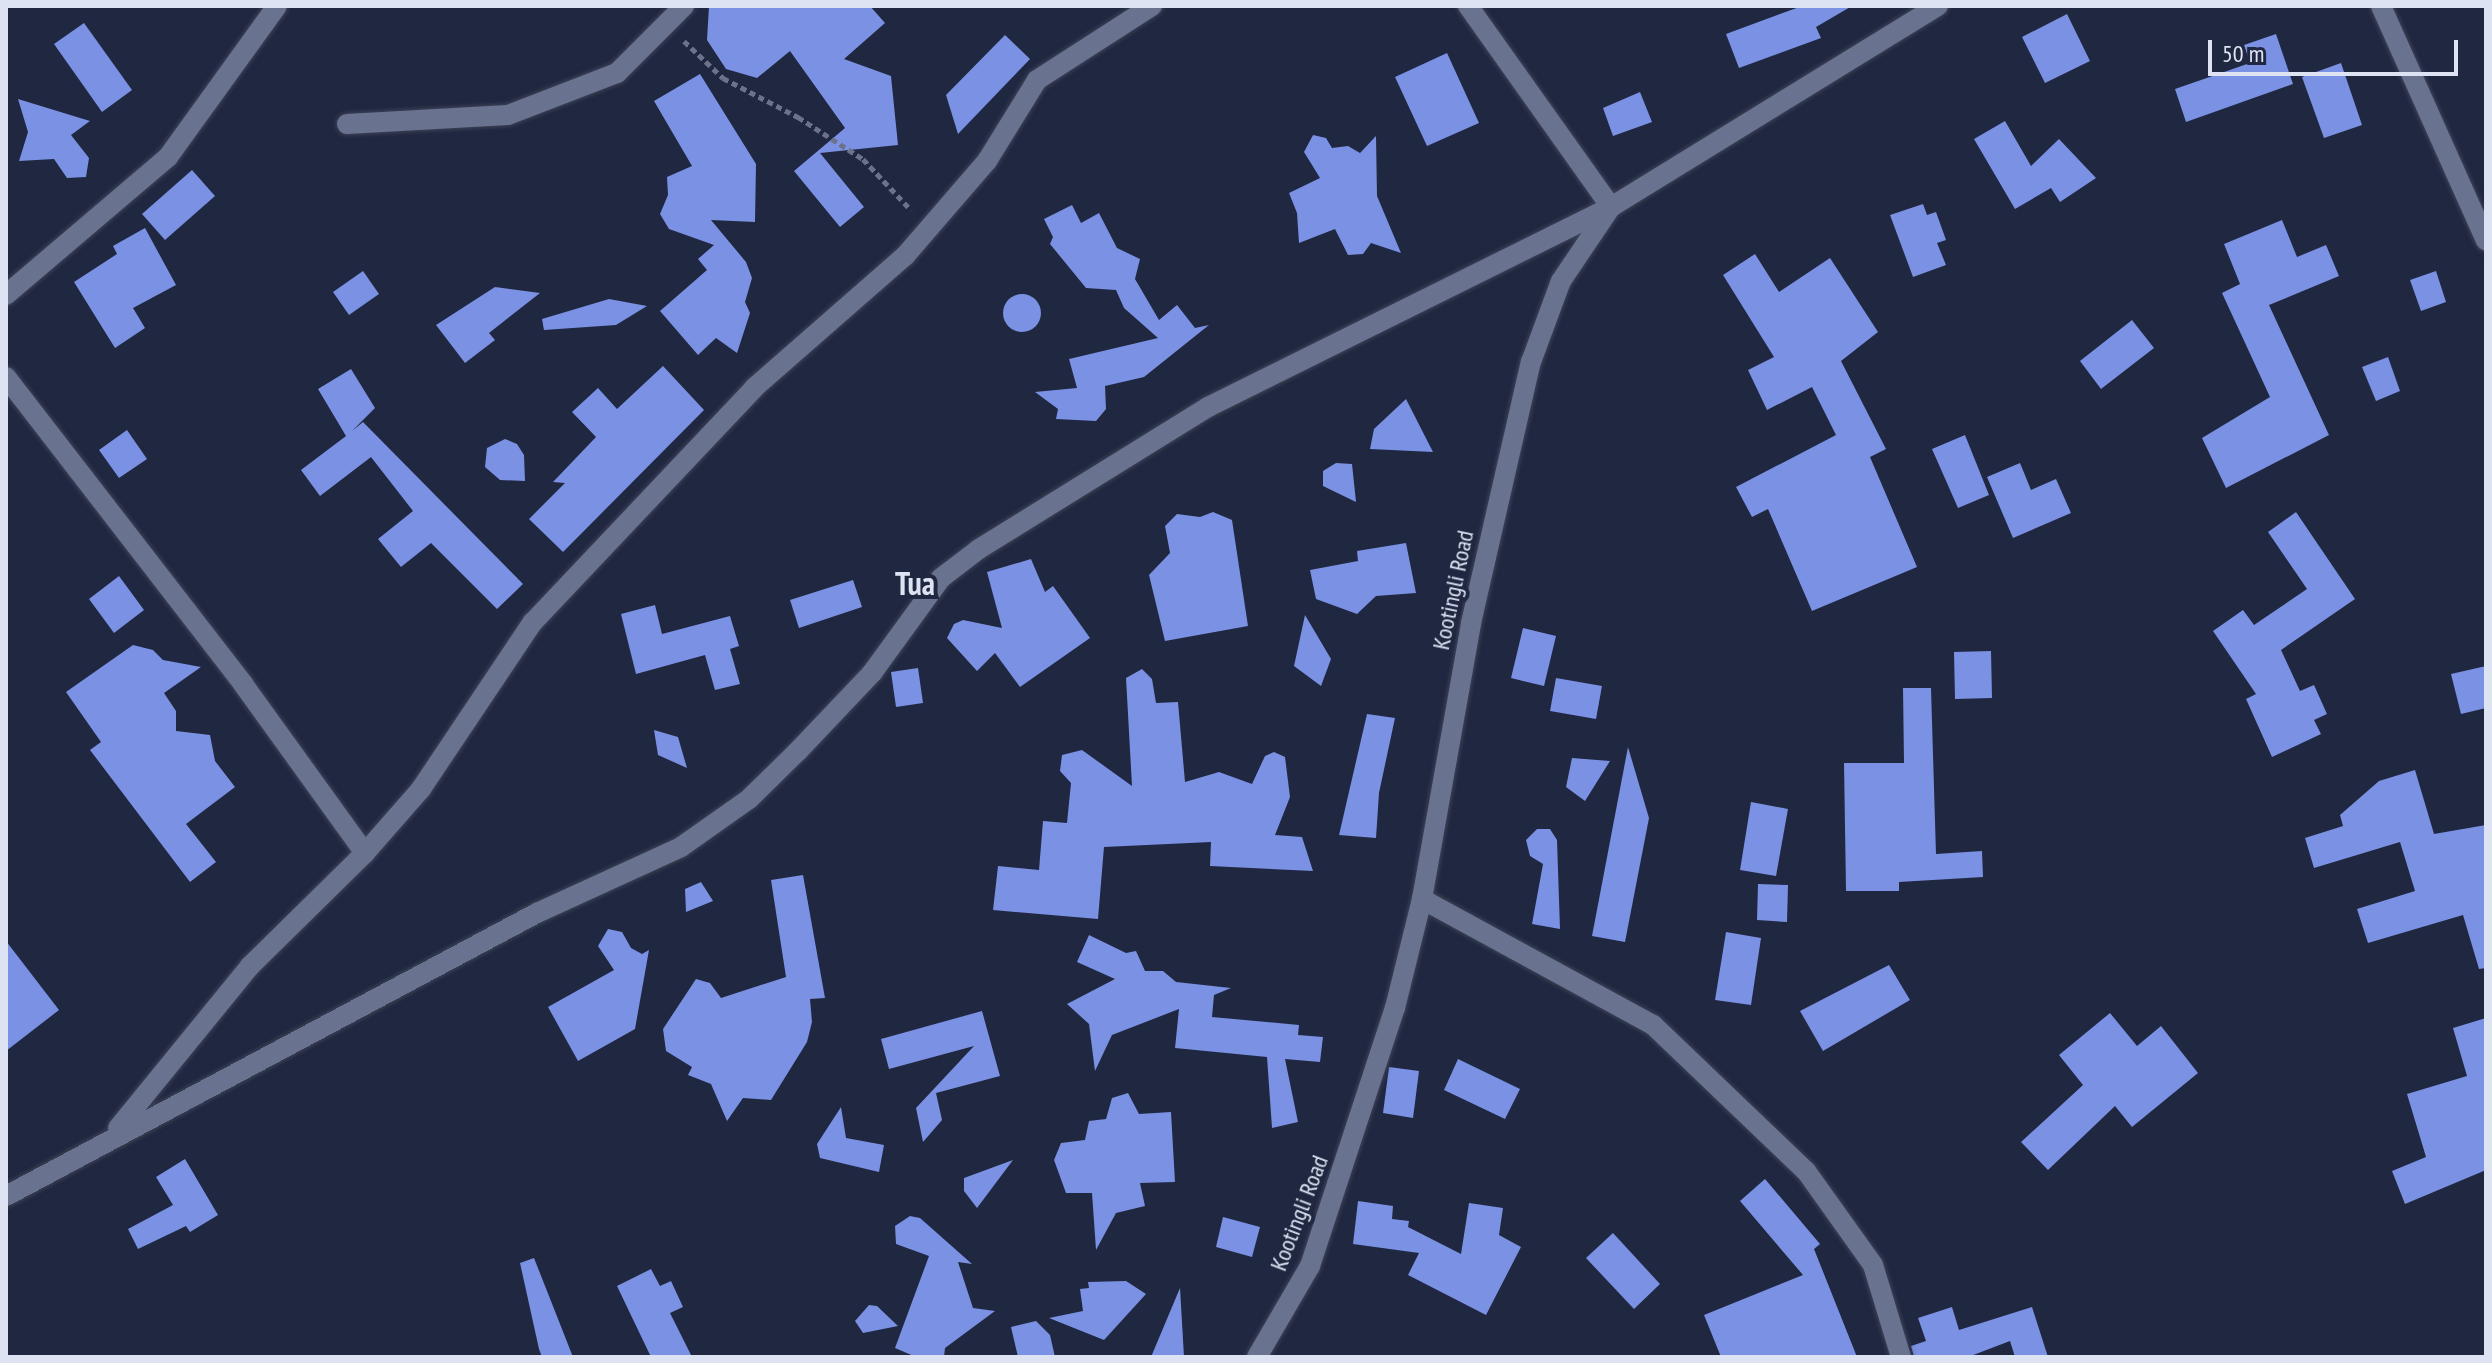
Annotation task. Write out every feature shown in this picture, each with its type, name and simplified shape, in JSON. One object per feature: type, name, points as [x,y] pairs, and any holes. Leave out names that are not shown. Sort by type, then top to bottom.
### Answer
[{"type":"street","points":[[6,295],[168,157],[277,6]]},
{"type":"street","points":[[347,124],[508,115],[617,73],[684,6]]},
{"type":"street","points":[[112,1135],[250,966],[365,853],[421,789],[533,622],[754,388],[905,256],[987,161],[1037,80],[1152,6]]},
{"type":"street","points":[[6,1196],[112,1135],[537,913],[681,847],[749,799],[798,751],[872,673],[941,578],[979,549],[1208,407],[1611,207],[1468,6]]},
{"type":"street","name":"Kootingli Road","points":[[1257,1357],[1310,1266],[1395,1008],[1422,899],[1471,623],[1531,362],[1561,281],[1611,207],[1938,6]]},
{"type":"street","points":[[2381,6],[2486,241]]},
{"type":"street","points":[[6,377],[234,672],[365,853]]},
{"type":"street","points":[[1422,899],[1653,1025],[1795,1161],[1873,1265],[1901,1357]]},
{"type":"path","points":[[666,24],[723,78],[798,117],[863,159],[928,229]]},
{"type":"building","points":[[709,6],[870,6],[885,23],[844,59],[891,76],[898,145],[820,153],[864,207],[840,227],[794,171],[845,128],[790,51],[757,78],[726,69],[707,40]]},
{"type":"building","points":[[1802,6],[1852,6],[1816,27],[1821,38],[1739,68],[1726,34]]},
{"type":"building","points":[[2067,14],[2090,61],[2045,83],[2022,37]]},
{"type":"building","points":[[84,23],[132,90],[102,112],[54,44]]},
{"type":"building","points":[[2276,34],[2293,84],[2186,122],[2175,89],[2250,63],[2244,45]]},
{"type":"building","points":[[1005,35],[1030,59],[958,134],[946,95]]},
{"type":"building","points":[[1447,53],[1479,123],[1427,146],[1395,77]]},
{"type":"building","points":[[2341,63],[2362,125],[2324,138],[2302,77]]},
{"type":"building","points":[[700,74],[756,164],[755,222],[711,220],[746,262],[752,278],[745,302],[750,313],[737,353],[716,338],[698,355],[660,311],[707,270],[698,259],[714,245],[669,229],[660,214],[668,195],[667,177],[692,166],[654,101]]},
{"type":"building","points":[[1640,92],[1652,122],[1613,136],[1603,108]]},
{"type":"building","points":[[18,99],[90,121],[71,135],[89,158],[86,177],[67,178],[54,159],[19,161],[28,132]]},
{"type":"building","points":[[2005,121],[2031,166],[2059,139],[2096,178],[2060,202],[2051,188],[2015,209],[1974,139]]},
{"type":"building","points":[[1313,135],[1326,138],[1332,148],[1348,146],[1360,153],[1376,136],[1377,196],[1401,253],[1371,243],[1363,254],[1348,255],[1335,229],[1299,243],[1297,213],[1289,193],[1320,178],[1304,152]]},
{"type":"building","points":[[192,170],[215,196],[165,240],[142,214]]},
{"type":"building","points":[[1923,204],[1927,215],[1936,212],[1946,240],[1937,243],[1946,265],[1913,277],[1890,215]]},
{"type":"building","points":[[1072,205],[1081,223],[1099,213],[1117,248],[1140,259],[1135,279],[1159,320],[1177,305],[1195,328],[1209,325],[1144,377],[1105,386],[1106,409],[1096,421],[1056,419],[1058,409],[1035,392],[1077,388],[1069,359],[1158,338],[1124,308],[1116,290],[1086,288],[1050,244],[1053,237],[1044,219]]},
{"type":"building","points":[[2282,220],[2297,257],[2326,245],[2339,276],[2269,305],[2329,435],[2226,488],[2202,438],[2270,397],[2222,293],[2240,284],[2224,244]]},
{"type":"building","points":[[145,228],[176,285],[133,308],[145,328],[115,348],[74,282],[117,254],[113,246]]},
{"type":"building","points":[[1755,254],[1779,292],[1830,258],[1878,332],[1841,361],[1886,449],[1870,457],[1917,567],[1812,611],[1768,509],[1752,517],[1736,487],[1836,435],[1812,387],[1767,410],[1748,370],[1774,357],[1723,275]]},
{"type":"building","points":[[363,271],[379,294],[349,315],[333,292]]},
{"type":"building","points":[[2436,271],[2446,302],[2421,311],[2410,280]]},
{"type":"building","points":[[495,287],[540,293],[489,333],[495,340],[465,363],[436,325]]},
{"type":"building","points":[[1022,294],[1036,299],[1041,313],[1036,327],[1022,332],[1008,327],[1003,313],[1008,299]]},
{"type":"building","points":[[609,299],[647,306],[616,325],[544,330],[542,319]]},
{"type":"building","points":[[2132,320],[2154,348],[2101,389],[2080,361]]},
{"type":"building","points":[[2388,357],[2400,391],[2376,401],[2362,367]]},
{"type":"building","points":[[663,366],[704,410],[563,552],[529,519],[565,483],[553,482],[596,437],[572,412],[598,388],[617,409]]},
{"type":"building","points":[[351,369],[375,408],[352,431],[363,422],[523,584],[497,609],[431,543],[401,567],[378,539],[413,511],[371,457],[320,496],[301,470],[346,436],[318,389]]},
{"type":"building","points":[[1406,399],[1433,452],[1370,449],[1374,429]]},
{"type":"building","points":[[127,430],[147,459],[119,478],[99,450]]},
{"type":"building","points":[[1965,435],[1989,495],[1958,508],[1932,449]]},
{"type":"building","points":[[505,439],[517,444],[524,455],[525,481],[500,480],[485,467],[487,448]]},
{"type":"building","points":[[1336,463],[1352,464],[1356,502],[1323,486],[1323,471]]},
{"type":"building","points":[[2020,463],[2031,490],[2056,479],[2071,513],[2013,538],[1987,477]]},
{"type":"building","points":[[1213,512],[1232,520],[1248,626],[1165,641],[1149,575],[1170,553],[1165,526],[1177,514],[1200,517]]},
{"type":"building","points":[[2296,512],[2355,599],[2281,650],[2300,691],[2314,685],[2327,714],[2314,720],[2321,734],[2272,757],[2246,699],[2256,694],[2213,631],[2243,610],[2254,625],[2307,589],[2268,532]]},
{"type":"building","points":[[1406,543],[1416,593],[1376,596],[1357,614],[1316,599],[1310,570],[1358,561],[1357,551]]},
{"type":"building","points":[[1031,559],[1045,592],[1053,586],[1090,638],[1020,687],[995,653],[977,671],[947,638],[954,624],[963,620],[1002,628],[987,572]]},
{"type":"building","points":[[119,576],[144,610],[114,633],[89,599]]},
{"type":"building","points":[[853,580],[862,607],[799,628],[790,600]]},
{"type":"building","points":[[655,605],[662,634],[730,616],[739,646],[730,649],[740,684],[715,690],[705,655],[636,674],[621,614]]},
{"type":"building","points":[[1305,615],[1331,659],[1321,686],[1294,666]]},
{"type":"building","points":[[1523,628],[1556,636],[1544,686],[1511,678]]},
{"type":"building","points":[[133,645],[153,650],[163,660],[201,667],[164,693],[176,711],[176,731],[210,735],[215,761],[235,787],[186,824],[216,862],[190,882],[90,750],[101,742],[66,692]]},
{"type":"building","points":[[1991,651],[1992,698],[1955,699],[1954,652]]},
{"type":"building","points":[[2486,666],[2486,708],[2461,714],[2451,674]]},
{"type":"building","points":[[918,668],[923,703],[896,707],[891,672]]},
{"type":"building","points":[[1142,669],[1152,679],[1156,703],[1178,702],[1185,782],[1219,772],[1252,784],[1265,756],[1274,752],[1285,757],[1290,797],[1275,835],[1302,837],[1313,871],[1210,866],[1211,842],[1104,847],[1098,919],[993,910],[998,866],[1039,870],[1043,821],[1067,823],[1071,783],[1060,771],[1062,755],[1082,750],[1132,786],[1126,678]]},
{"type":"building","points":[[1556,678],[1602,686],[1596,719],[1550,711]]},
{"type":"building","points":[[1903,688],[1931,688],[1936,854],[1982,851],[1983,877],[1899,882],[1899,891],[1846,891],[1844,763],[1904,763]]},
{"type":"building","points":[[1367,714],[1395,718],[1379,793],[1376,838],[1339,835]]},
{"type":"building","points":[[654,730],[678,737],[687,768],[658,755]]},
{"type":"building","points":[[1628,747],[1649,818],[1625,942],[1592,936]]},
{"type":"building","points":[[1572,758],[1610,761],[1585,801],[1566,787]]},
{"type":"building","points":[[2415,770],[2434,834],[2486,825],[2486,968],[2479,969],[2463,915],[2368,943],[2357,909],[2415,891],[2400,842],[2314,868],[2305,838],[2343,826],[2340,815],[2379,781]]},
{"type":"building","points":[[1751,802],[1788,809],[1776,876],[1740,870]]},
{"type":"building","points":[[1537,829],[1550,829],[1557,840],[1560,929],[1532,924],[1543,864],[1530,856],[1526,840]]},
{"type":"building","points":[[803,875],[825,998],[810,999],[812,1022],[807,1042],[771,1100],[743,1098],[727,1121],[711,1084],[688,1075],[692,1067],[666,1051],[663,1029],[696,979],[710,983],[721,998],[786,977],[771,880]]},
{"type":"building","points":[[701,882],[713,901],[686,912],[685,889]]},
{"type":"building","points":[[1758,884],[1788,885],[1787,922],[1757,920]]},
{"type":"building","points":[[608,929],[622,932],[631,948],[642,954],[649,950],[635,1029],[578,1061],[548,1007],[614,970],[598,946]]},
{"type":"building","points":[[1726,932],[1761,938],[1751,1005],[1715,1000]]},
{"type":"building","points":[[1089,935],[1126,953],[1136,951],[1145,971],[1163,971],[1176,982],[1231,988],[1214,995],[1212,1017],[1299,1025],[1298,1035],[1323,1037],[1320,1062],[1285,1059],[1298,1122],[1272,1128],[1267,1057],[1175,1048],[1179,1009],[1112,1035],[1095,1071],[1089,1024],[1067,1004],[1115,979],[1077,962]]},
{"type":"building","points":[[6,941],[59,1010],[6,1051]]},
{"type":"building","points":[[1889,965],[1910,1000],[1823,1051],[1800,1011]]},
{"type":"building","points":[[982,1011],[1000,1076],[936,1093],[942,1120],[923,1142],[916,1108],[974,1046],[889,1069],[881,1039]]},
{"type":"building","points":[[2110,1013],[2137,1046],[2161,1026],[2198,1073],[2132,1127],[2115,1106],[2048,1170],[2021,1142],[2083,1085],[2059,1055]]},
{"type":"building","points":[[2486,1018],[2486,1170],[2405,1204],[2392,1171],[2426,1157],[2407,1094],[2467,1076],[2453,1028]]},
{"type":"building","points":[[1458,1059],[1520,1089],[1505,1119],[1444,1090]]},
{"type":"building","points":[[1389,1067],[1419,1071],[1413,1118],[1383,1113]]},
{"type":"building","points":[[1128,1093],[1139,1114],[1171,1112],[1175,1182],[1140,1183],[1145,1206],[1116,1213],[1096,1250],[1092,1193],[1066,1193],[1054,1160],[1061,1143],[1085,1140],[1089,1121],[1106,1119],[1112,1098]]},
{"type":"building","points":[[841,1107],[846,1138],[884,1145],[879,1172],[820,1158],[817,1144]]},
{"type":"building","points":[[185,1159],[218,1215],[190,1232],[186,1226],[138,1249],[128,1229],[173,1205],[156,1177]]},
{"type":"building","points":[[1013,1160],[977,1208],[964,1191],[964,1178]]},
{"type":"building","points":[[1765,1179],[1820,1244],[1814,1249],[1857,1357],[1721,1357],[1704,1315],[1803,1275],[1740,1201]]},
{"type":"building","points":[[1358,1201],[1393,1206],[1392,1219],[1409,1221],[1408,1227],[1461,1254],[1469,1203],[1503,1208],[1499,1235],[1521,1247],[1486,1315],[1408,1275],[1419,1253],[1353,1244]]},
{"type":"building","points":[[910,1216],[920,1218],[972,1264],[958,1262],[973,1308],[995,1311],[945,1348],[944,1357],[916,1357],[895,1348],[929,1256],[896,1244],[895,1226]]},
{"type":"building","points":[[1223,1217],[1260,1227],[1252,1257],[1216,1247]]},
{"type":"building","points":[[1613,1233],[1660,1284],[1634,1309],[1586,1258]]},
{"type":"building","points":[[534,1258],[573,1357],[542,1357],[520,1263]]},
{"type":"building","points":[[651,1269],[660,1286],[671,1281],[683,1307],[670,1313],[692,1357],[651,1357],[617,1286]]},
{"type":"building","points":[[1126,1281],[1146,1294],[1104,1340],[1049,1318],[1083,1311],[1080,1289],[1089,1288],[1088,1282]]},
{"type":"building","points":[[1180,1288],[1184,1357],[1151,1357]]},
{"type":"building","points":[[869,1305],[877,1306],[898,1326],[863,1333],[855,1321]]},
{"type":"building","points":[[1952,1307],[1959,1330],[2032,1307],[2048,1357],[2015,1357],[2010,1341],[1968,1357],[1914,1357],[1911,1346],[1926,1341],[1918,1318]]},
{"type":"building","points":[[1036,1321],[1050,1335],[1055,1357],[1018,1357],[1011,1327]]},
{"type":"district","name":"Tua","points":[[915,583]]}]
